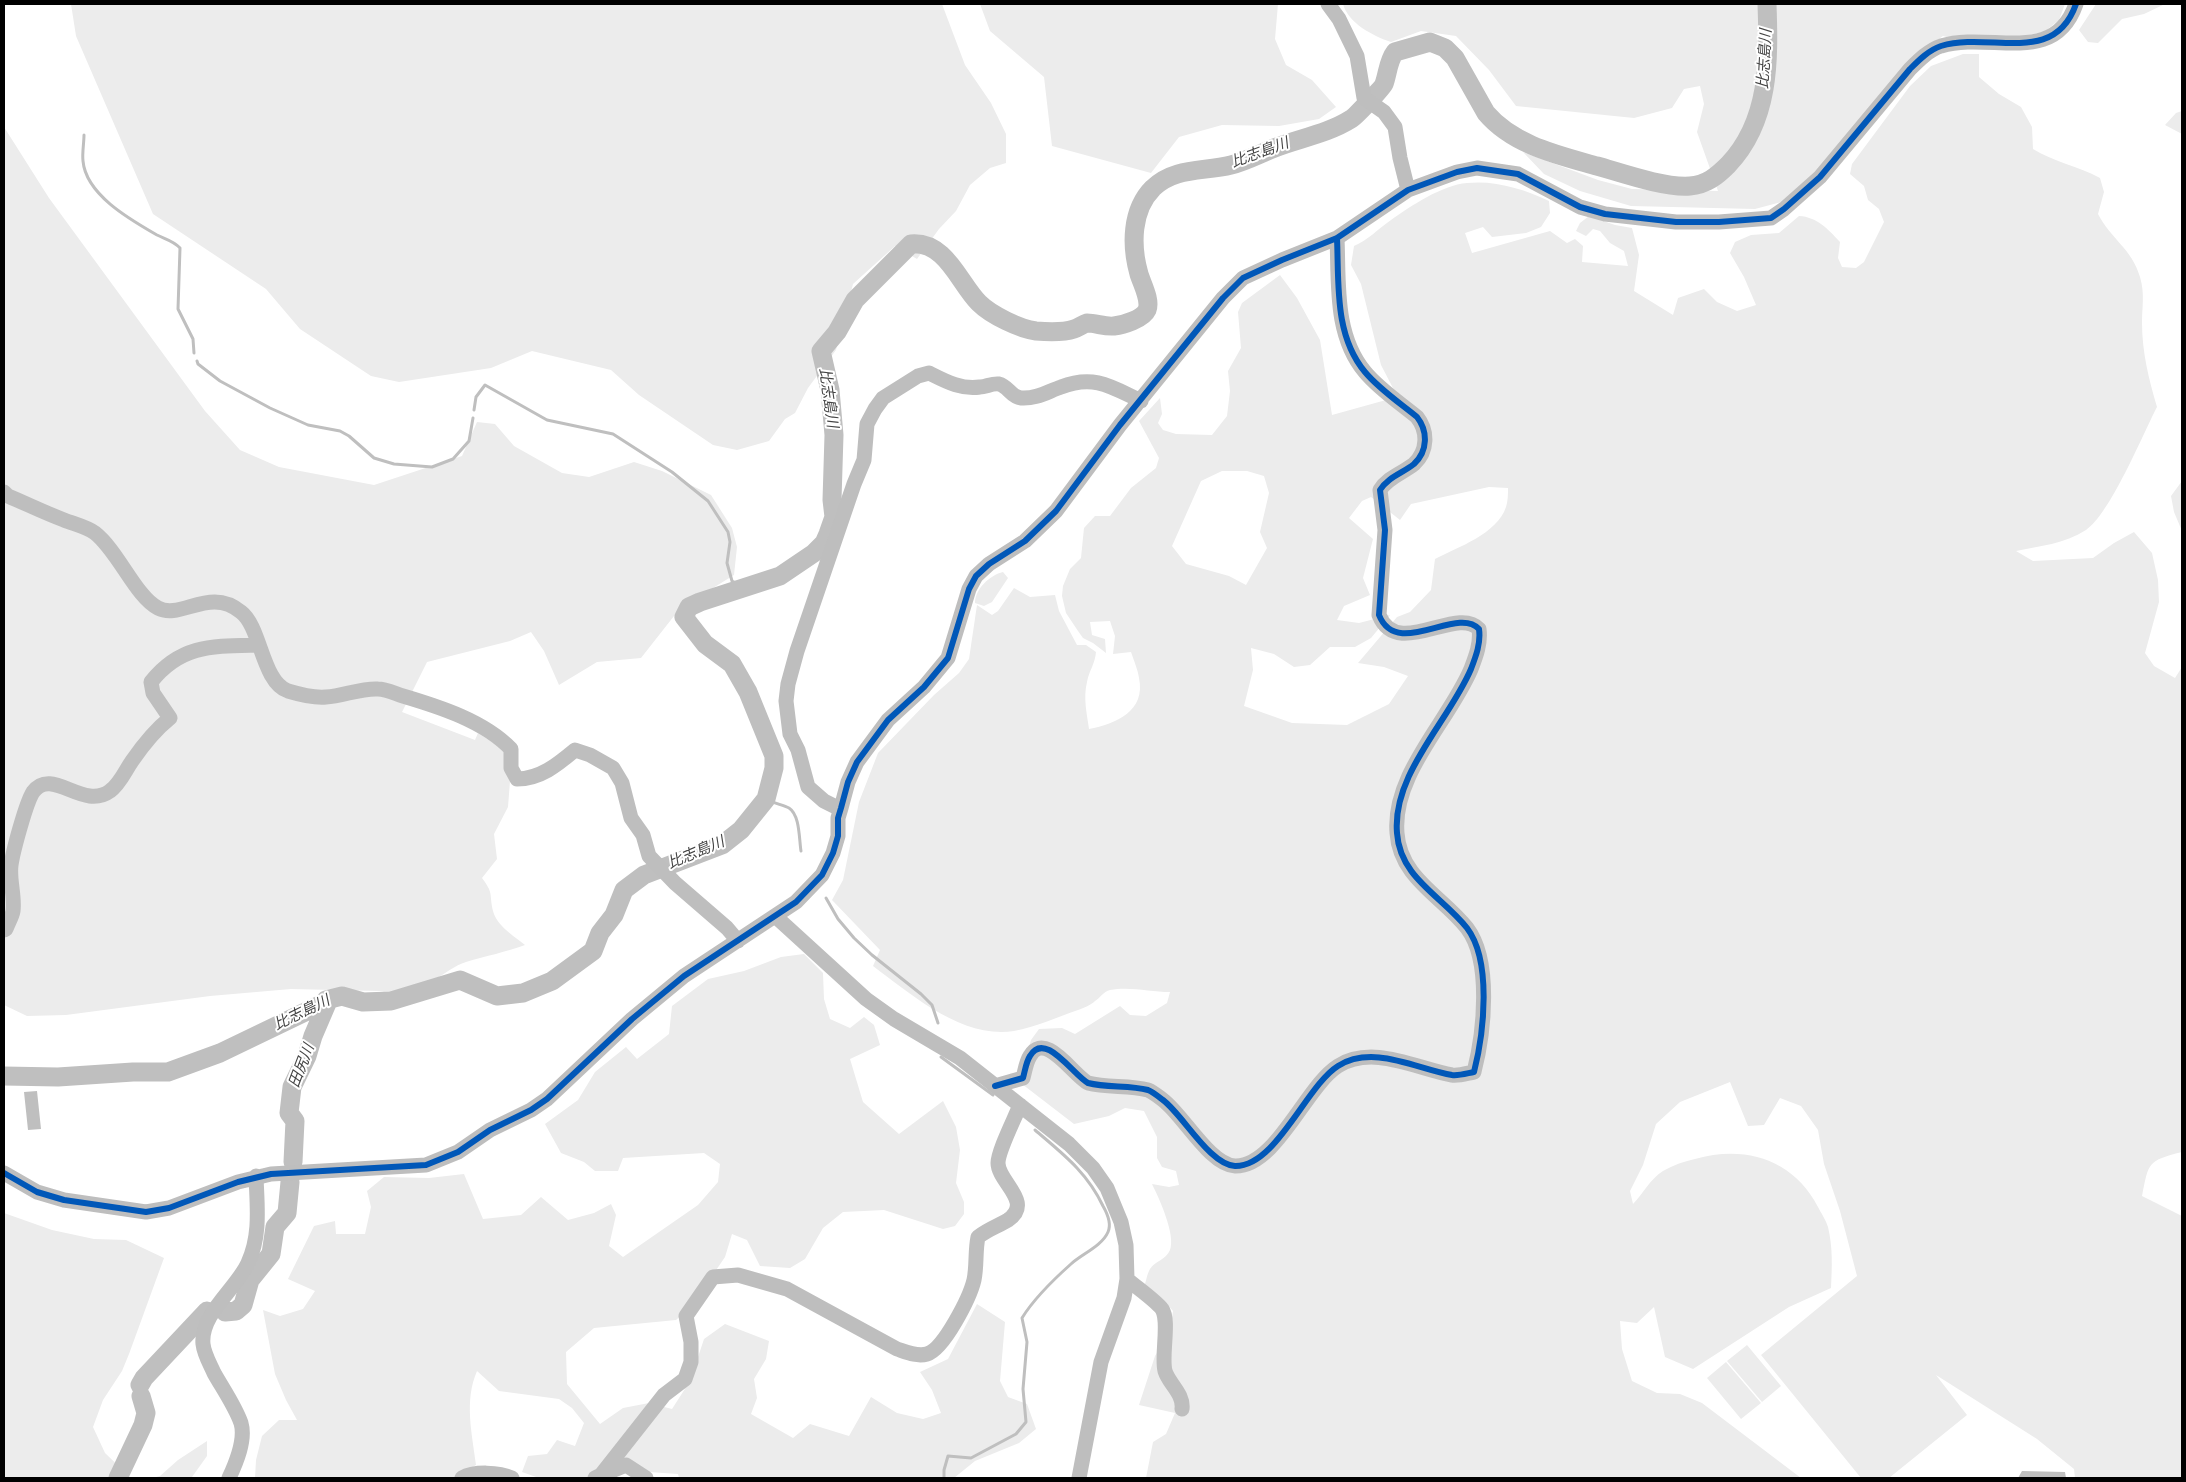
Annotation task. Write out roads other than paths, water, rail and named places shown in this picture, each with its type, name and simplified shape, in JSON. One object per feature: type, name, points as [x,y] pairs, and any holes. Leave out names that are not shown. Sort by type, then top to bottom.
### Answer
[{"type":"street","points":[[1328,4],[1339,19],[1356,56],[1364,98],[1384,112],[1395,127],[1408,190]]},
{"type":"street","points":[[4,1173],[38,1192],[64,1200],[146,1212],[169,1208],[208,1192],[256,1176],[426,1164],[458,1152],[490,1130],[531,1110],[547,1099],[632,1019],[684,976],[796,902],[822,875],[833,853],[838,836],[840,809],[848,782],[857,762],[871,740],[888,720],[924,687],[948,658],[969,589],[976,576],[989,564],[1025,541],[1056,511],[1108,440],[1223,298],[1243,278],[1337,238],[1408,190],[1457,172],[1477,168],[1518,174],[1580,207],[1605,214],[1676,222],[1719,222],[1770,218],[1784,209],[1820,177],[1910,68],[1926,54],[1939,47],[1955,43],[2025,42],[2050,38],[2066,25],[2076,4]]},
{"type":"street","points":[[995,1086],[1023,1078],[1029,1056],[1036,1048],[1042,1047],[1050,1050],[1079,1078],[1088,1083],[1149,1090],[1166,1102],[1216,1158],[1235,1166],[1249,1162],[1268,1151],[1321,1082],[1338,1066],[1354,1059],[1370,1057],[1403,1061],[1452,1075],[1474,1072],[1481,1036],[1483,991],[1478,950],[1467,928],[1417,879],[1405,862],[1397,833],[1398,812],[1402,792],[1414,767],[1458,697],[1476,654],[1480,636],[1479,629],[1471,623],[1461,623],[1419,632],[1393,631],[1382,622],[1379,615],[1385,530],[1380,490],[1386,482],[1415,463],[1422,452],[1426,437],[1422,423],[1417,417],[1368,375],[1350,350],[1341,321],[1337,238]]},
{"type":"street","points":[[840,809],[824,801],[808,787],[798,750],[790,734],[786,702],[788,684],[797,651],[864,460],[867,424],[883,398],[918,376],[929,373],[951,384],[961,386],[1002,385],[1020,398],[1044,395],[1061,386],[1082,382],[1102,382],[1141,401]]},
{"type":"street","points":[[4,492],[8,496],[95,534],[104,542],[144,597],[156,608],[170,612],[204,602],[220,603],[235,607],[250,619],[271,673],[278,683],[288,691],[324,698],[378,688],[456,713],[511,749],[511,768],[517,780],[532,779],[554,766],[575,750],[582,751],[606,763],[613,768],[622,783],[631,818],[643,835],[649,856],[675,884],[727,928],[738,941]]},
{"type":"street","points":[[4,930],[13,911],[11,866],[31,796],[38,786],[47,783],[60,785],[82,796],[97,797],[109,792],[118,784],[132,760],[157,728],[170,718],[153,693],[151,682],[167,664],[181,656],[215,646],[259,645]]},
{"type":"street","points":[[775,916],[866,999],[894,1019],[960,1058],[1020,1105],[1081,1155],[1107,1188],[1121,1222],[1127,1260],[1127,1279],[1124,1298],[1101,1362],[1079,1478]]},
{"type":"street","points":[[598,1477],[664,1396],[685,1379],[691,1362],[691,1342],[686,1316],[713,1277],[738,1275],[787,1289],[897,1349],[912,1354],[927,1354],[938,1348],[968,1298],[974,1279],[978,1237],[987,1230],[1008,1220],[1016,1210],[1017,1201],[1014,1192],[1000,1175],[998,1162],[1020,1105]]},
{"type":"street","points":[[229,1478],[240,1454],[241,1425],[207,1358],[203,1344],[207,1324],[224,1295],[239,1278],[248,1263],[257,1239],[256,1176]]},
{"type":"street","points":[[1127,1279],[1162,1309],[1165,1325],[1163,1350],[1166,1371],[1181,1399],[1182,1409]]},
{"type":"street","points":[[598,1477],[626,1465],[646,1478]]},
{"type":"street","points":[[462,1478],[470,1474],[512,1478]]},
{"type":"waterway","name":"比志島川","points":[[4,1076],[58,1077],[133,1072],[168,1072],[220,1053],[328,1001],[326,1000],[342,996],[363,1002],[391,1001],[460,980],[497,996],[523,993],[552,981],[593,951],[600,933],[614,915],[624,890],[644,875],[722,845],[741,830],[766,799],[774,768],[774,756],[748,692],[732,664],[705,644],[684,617],[689,607],[700,602],[780,576],[814,553],[824,543],[834,517],[832,500],[834,435],[830,390],[821,351],[837,332],[855,300],[911,244],[923,245],[934,249],[951,265],[972,295],[984,308],[998,317],[1022,327],[1036,331],[1060,332],[1074,329],[1087,323],[1111,326],[1132,321],[1145,313],[1148,306],[1136,263],[1134,240],[1140,207],[1153,188],[1162,181],[1180,173],[1237,163],[1342,124],[1354,117],[1384,84],[1391,59],[1395,52],[1430,42],[1445,48],[1455,58],[1486,113],[1497,124],[1523,141],[1552,153],[1643,179],[1668,185],[1690,186],[1701,184],[1720,173],[1728,165],[1742,148],[1752,129],[1764,89],[1767,68],[1767,4]]},
{"type":"waterway","points":[[84,135],[83,161],[92,185],[111,205],[123,214],[180,248],[178,309],[193,339],[194,353]]},
{"type":"waterway","points":[[197,361],[198,364],[220,381],[270,408],[308,425],[340,431],[349,436],[374,458],[394,464],[432,467],[453,459],[469,441],[473,418]]},
{"type":"waterway","points":[[474,410],[476,397],[485,385],[547,420],[613,434],[672,472],[708,501],[728,532],[730,542],[727,563],[732,581],[743,587]]},
{"type":"waterway","points":[[766,799],[793,811],[797,822],[801,851]]},
{"type":"waterway","points":[[826,898],[838,919],[854,938],[932,1005],[938,1023]]},
{"type":"waterway","name":"田尻川","points":[[293,1162],[295,1121],[289,1113],[292,1087],[307,1056],[313,1036],[328,1001]]},
{"type":"waterway","points":[[941,1057],[993,1095]]},
{"type":"waterway","points":[[944,1478],[948,1456],[971,1458],[1016,1434],[1026,1422],[1023,1389],[1027,1342],[1022,1318],[1045,1289],[1071,1264],[1101,1242],[1109,1229],[1106,1212],[1090,1183],[1074,1164],[1035,1130]]},
{"type":"waterway","name":"田尻川","points":[[225,1312],[236,1311],[243,1305],[250,1280],[271,1254],[275,1227],[287,1213],[290,1182]]},
{"type":"waterway","name":"田尻川","points":[[140,1385],[144,1378],[207,1311]]},
{"type":"waterway","name":"田尻川","points":[[118,1478],[143,1425],[146,1413],[141,1396]]}]
